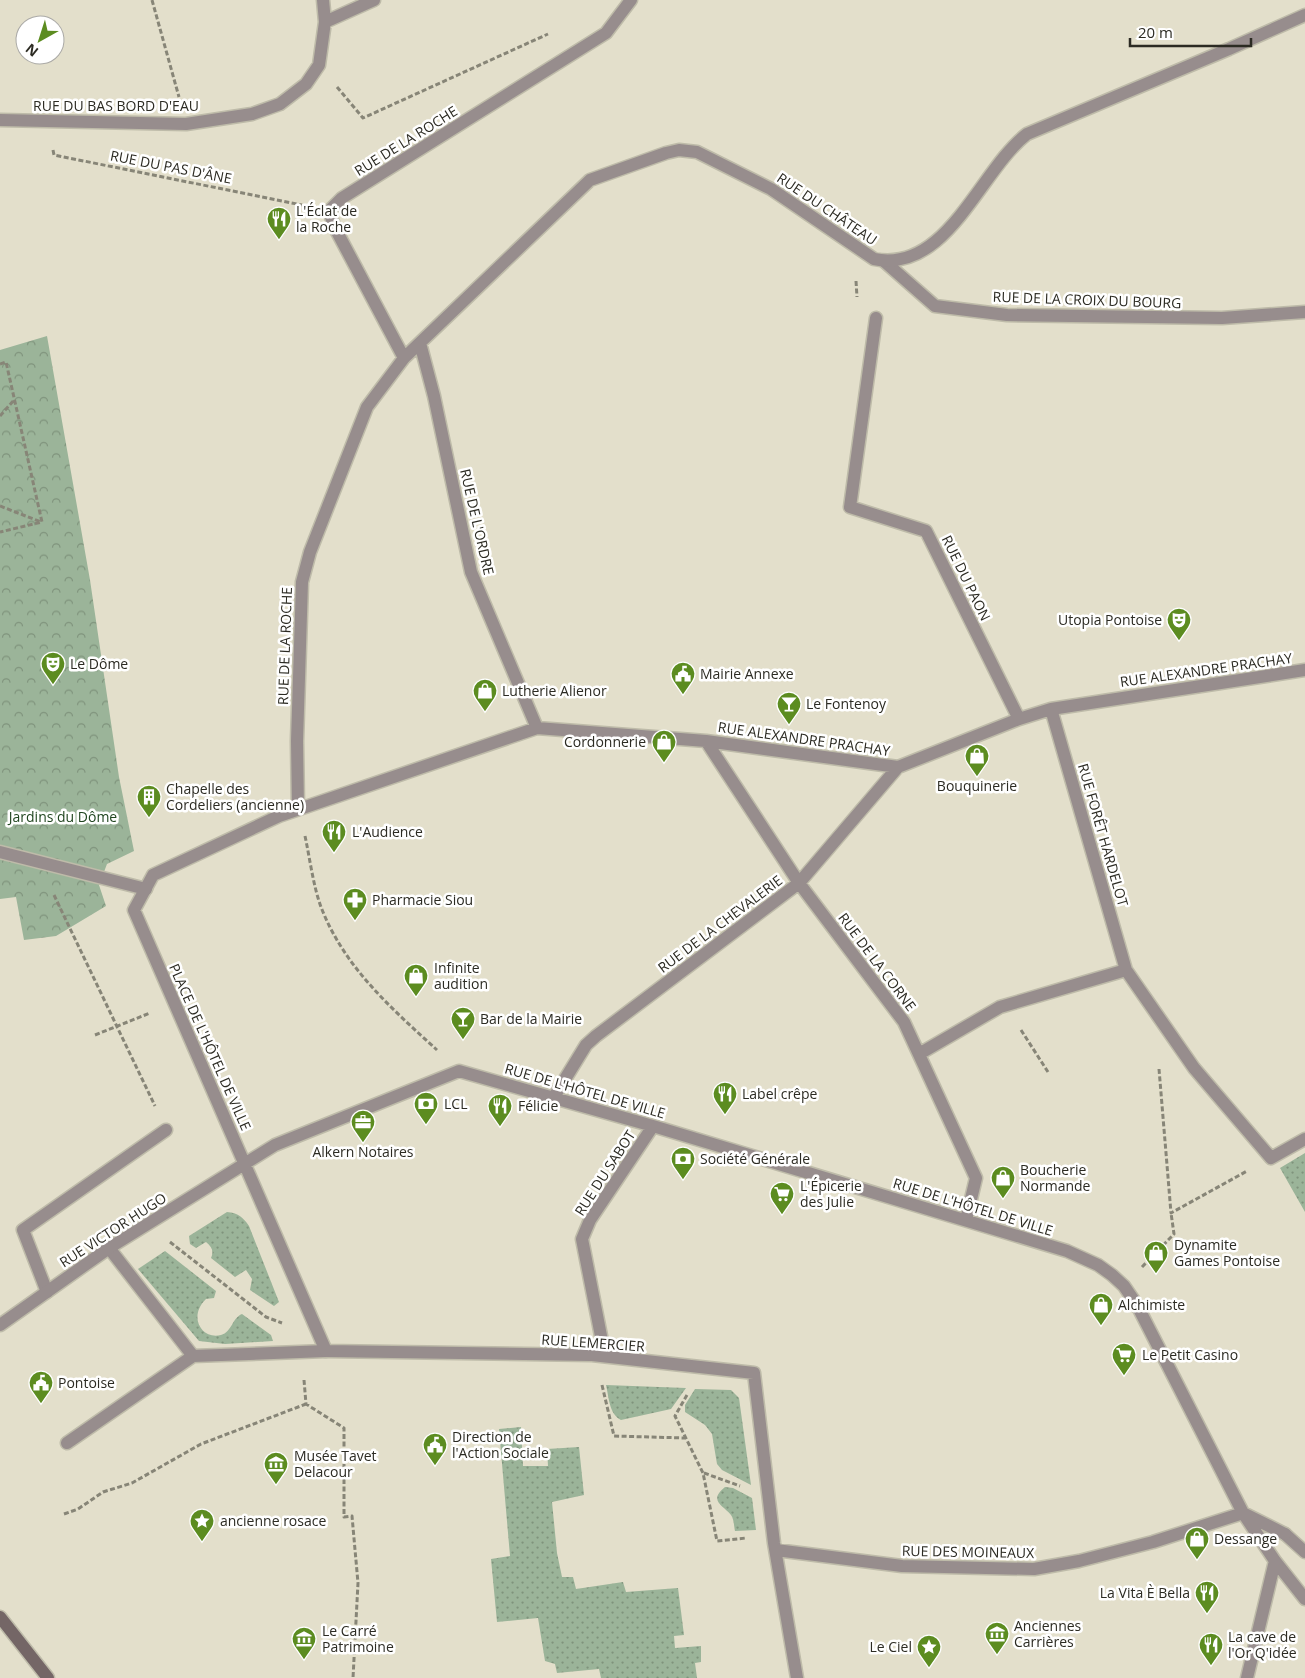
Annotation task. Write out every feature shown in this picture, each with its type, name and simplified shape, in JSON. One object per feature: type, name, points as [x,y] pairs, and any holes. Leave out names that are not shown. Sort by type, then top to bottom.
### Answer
[{"type":"main road","points":[[0,1617],[48,1678]]},
{"type":"street","name":"RUE DU BAS BORD D'EAU","points":[[0,120],[186,124],[252,114],[280,104],[306,84],[319,65],[326,22],[323,0]]},
{"type":"street","points":[[326,22],[374,0]]},
{"type":"street","name":"RUE DE LA ROCHE","points":[[404,358],[335,228],[330,211],[342,198],[606,33],[631,0]]},
{"type":"street","name":"RUE DU CHÂTEAU","points":[[420,343],[590,180],[666,153],[679,150],[697,152],[771,189],[874,259],[886,262],[911,255],[944,235],[958,220],[1006,154],[1027,134],[1229,50],[1305,15]]},
{"type":"street","name":"RUE DE LA CROIX DU BOURG","points":[[886,262],[935,306],[1007,315],[1222,318],[1305,312]]},
{"type":"street","name":"RUE DU PAON","points":[[876,318],[850,507],[926,531],[1019,719]]},
{"type":"street","name":"RUE DE LA ROCHE","points":[[298,809],[296,741],[302,582],[310,552],[367,408],[404,358],[420,343]]},
{"type":"street","name":"RUE DE L'ORDRE","points":[[420,343],[434,396],[471,572],[537,728]]},
{"type":"street","name":"RUE ALEXANDRE PRACHAY","points":[[298,809],[537,728],[706,741],[898,767],[1019,719],[1050,709],[1305,670]]},
{"type":"street","name":"RUE FORÊT HARDELOT","points":[[1050,709],[1126,970],[1194,1068],[1271,1158],[1305,1138]]},
{"type":"street","name":"RUE DE LA CORNE","points":[[706,741],[799,884],[904,1022],[976,1178],[966,1220]]},
{"type":"street","name":"RUE DE LA CHEVALERIE","points":[[554,1097],[586,1045],[596,1036],[799,884],[898,767]]},
{"type":"street","name":"PLACE DE L'HÔTEL DE VILLE","points":[[245,1164],[134,910],[153,875],[298,809]]},
{"type":"street","points":[[0,852],[146,889]]},
{"type":"street","points":[[920,1054],[1006,1005],[1126,970]]},
{"type":"street","points":[[326,1351],[245,1164],[275,1145],[459,1071]]},
{"type":"street","name":"RUE DE L'HÔTEL DE VILLE","points":[[459,1071],[654,1126],[966,1220],[1067,1251],[1098,1265],[1124,1286],[1137,1305],[1243,1513],[1275,1561],[1305,1599]]},
{"type":"street","name":"RUE DU SABOT","points":[[602,1356],[602,1341],[582,1239],[590,1220],[654,1126]]},
{"type":"street","points":[[47,1292],[23,1230],[166,1130]]},
{"type":"street","name":"RUE VICTOR HUGO","points":[[0,1325],[109,1248],[245,1164]]},
{"type":"street","points":[[68,1444],[193,1356],[109,1248]]},
{"type":"street","name":"RUE LEMERCIER","points":[[193,1356],[326,1351],[602,1356],[754,1373],[774,1536],[797,1678]]},
{"type":"street","points":[[1243,1513],[1285,1534],[1305,1552]]},
{"type":"street","name":"RUE DES MOINEAUX","points":[[776,1550],[902,1566],[1034,1569],[1079,1561],[1152,1542],[1243,1513]]},
{"type":"street","points":[[1247,1678],[1275,1561]]},
{"type":"path","points":[[152,0],[186,124]]},
{"type":"path","points":[[354,107],[363,118],[553,32]]},
{"type":"path","name":"RUE DU PAS D'ÂNE","points":[[54,155],[284,201]]},
{"type":"path","points":[[854,245],[858,316],[876,318]]},
{"type":"path","points":[[0,364],[6,362],[42,522]]},
{"type":"path","points":[[0,416],[14,400]]},
{"type":"path","points":[[0,506],[42,522]]},
{"type":"path","points":[[0,532],[42,522]]},
{"type":"path","points":[[298,809],[321,907],[345,954],[373,991],[459,1071]]},
{"type":"path","points":[[37,861],[166,1130]]},
{"type":"path","points":[[1006,1005],[1048,1072]]},
{"type":"path","points":[[95,1035],[153,1012]]},
{"type":"path","points":[[1124,1286],[1174,1234],[1159,1064]]},
{"type":"path","points":[[1171,1213],[1235,1179]]},
{"type":"path","points":[[148,1224],[266,1318]]},
{"type":"path","points":[[602,1385],[614,1436],[685,1438]]},
{"type":"path","points":[[690,1388],[675,1416],[703,1473],[717,1541],[774,1536]]},
{"type":"path","points":[[305,1390],[306,1404]]},
{"type":"path","points":[[64,1514],[78,1509],[103,1492],[132,1483],[201,1444],[306,1404]]},
{"type":"path","points":[[306,1404],[344,1428],[344,1516],[352,1516],[358,1583],[354,1678]]},
{"type":"path","points":[[703,1473],[769,1497]]},
{"type":"green space","name":"Jardins du Dôme","points":[[47,336],[90,580],[119,777],[134,851],[107,864],[99,885],[106,906],[56,936],[24,940],[16,897],[0,899],[0,350]]},
{"type":"green space","points":[[1305,1153],[1305,1212],[1280,1168]]},
{"type":"green space","points":[[227,1212],[240,1216],[249,1226],[279,1302],[274,1306],[250,1290],[252,1279],[246,1270],[235,1277],[211,1258],[212,1249],[206,1242],[196,1248],[190,1244],[189,1236]]},
{"type":"green space","points":[[165,1251],[216,1291],[214,1298],[206,1299],[198,1312],[199,1325],[203,1330],[214,1336],[221,1335],[228,1331],[242,1314],[271,1335],[273,1341],[225,1344],[199,1341],[138,1269]]},
{"type":"green space","points":[[606,1385],[686,1388],[671,1409],[621,1420],[614,1414]]},
{"type":"green space","points":[[695,1389],[731,1390],[739,1398],[751,1485],[722,1470],[717,1464],[712,1434],[705,1425],[685,1412],[685,1405]]},
{"type":"green space","points":[[521,1427],[523,1466],[548,1466],[547,1449],[579,1447],[584,1495],[552,1502],[557,1553],[562,1577],[573,1577],[576,1589],[623,1582],[626,1592],[678,1588],[684,1635],[674,1636],[675,1648],[701,1646],[701,1662],[695,1663],[697,1678],[601,1678],[599,1669],[557,1673],[555,1664],[545,1661],[538,1618],[497,1622],[491,1559],[510,1556],[499,1429]]},
{"type":"green space","points":[[725,1487],[733,1488],[752,1498],[756,1530],[735,1531],[732,1517],[717,1499]]},
{"type":"place","name":"L'Éclat de la Roche","points":[[279,240]]},
{"type":"place","name":"Utopia Pontoise","points":[[1179,641]]},
{"type":"place","name":"Le Dôme","points":[[53,685]]},
{"type":"place","name":"Mairie Annexe","points":[[683,695]]},
{"type":"place","name":"Lutherie Alienor","points":[[485,712]]},
{"type":"place","name":"Le Fontenoy","points":[[789,725]]},
{"type":"place","name":"Cordonnerie","points":[[664,763]]},
{"type":"place","name":"Bouquinerie","points":[[977,777]]},
{"type":"place","name":"Chapelle des Cordeliers (ancienne)","points":[[149,818]]},
{"type":"place","name":"L'Audience","points":[[334,853]]},
{"type":"place","name":"Pharmacie Siou","points":[[355,921]]},
{"type":"place","name":"Infinite audition","points":[[416,997]]},
{"type":"place","name":"Bar de la Mairie","points":[[463,1040]]},
{"type":"place","name":"Label crêpe","points":[[725,1115]]},
{"type":"place","name":"LCL","points":[[426,1125]]},
{"type":"place","name":"Félicie","points":[[500,1127]]},
{"type":"place","name":"Alkern Notaires","points":[[363,1143]]},
{"type":"place","name":"Société Générale","points":[[683,1180]]},
{"type":"place","name":"Boucherie Normande","points":[[1003,1199]]},
{"type":"place","name":"L'Épicerie des Julie","points":[[782,1215]]},
{"type":"place","name":"Dynamite Games Pontoise","points":[[1156,1274]]},
{"type":"place","name":"Alchimiste","points":[[1101,1326]]},
{"type":"place","name":"Le Petit Casino","points":[[1124,1376]]},
{"type":"place","name":"Pontoise","points":[[41,1404]]},
{"type":"place","name":"Direction de l'Action Sociale","points":[[435,1466]]},
{"type":"place","name":"Musée Tavet Delacour","points":[[276,1485]]},
{"type":"place","name":"ancienne rosace","points":[[202,1542]]},
{"type":"place","name":"Dessange","points":[[1197,1560]]},
{"type":"place","name":"La Vita È Bella","points":[[1207,1614]]},
{"type":"place","name":"Anciennes Carrières","points":[[997,1655]]},
{"type":"place","name":"Le Carré Patrimoine","points":[[304,1660]]},
{"type":"place","name":"La cave de l'Or Q'idée","points":[[1211,1666]]},
{"type":"place","name":"Le Ciel","points":[[929,1668]]}]
